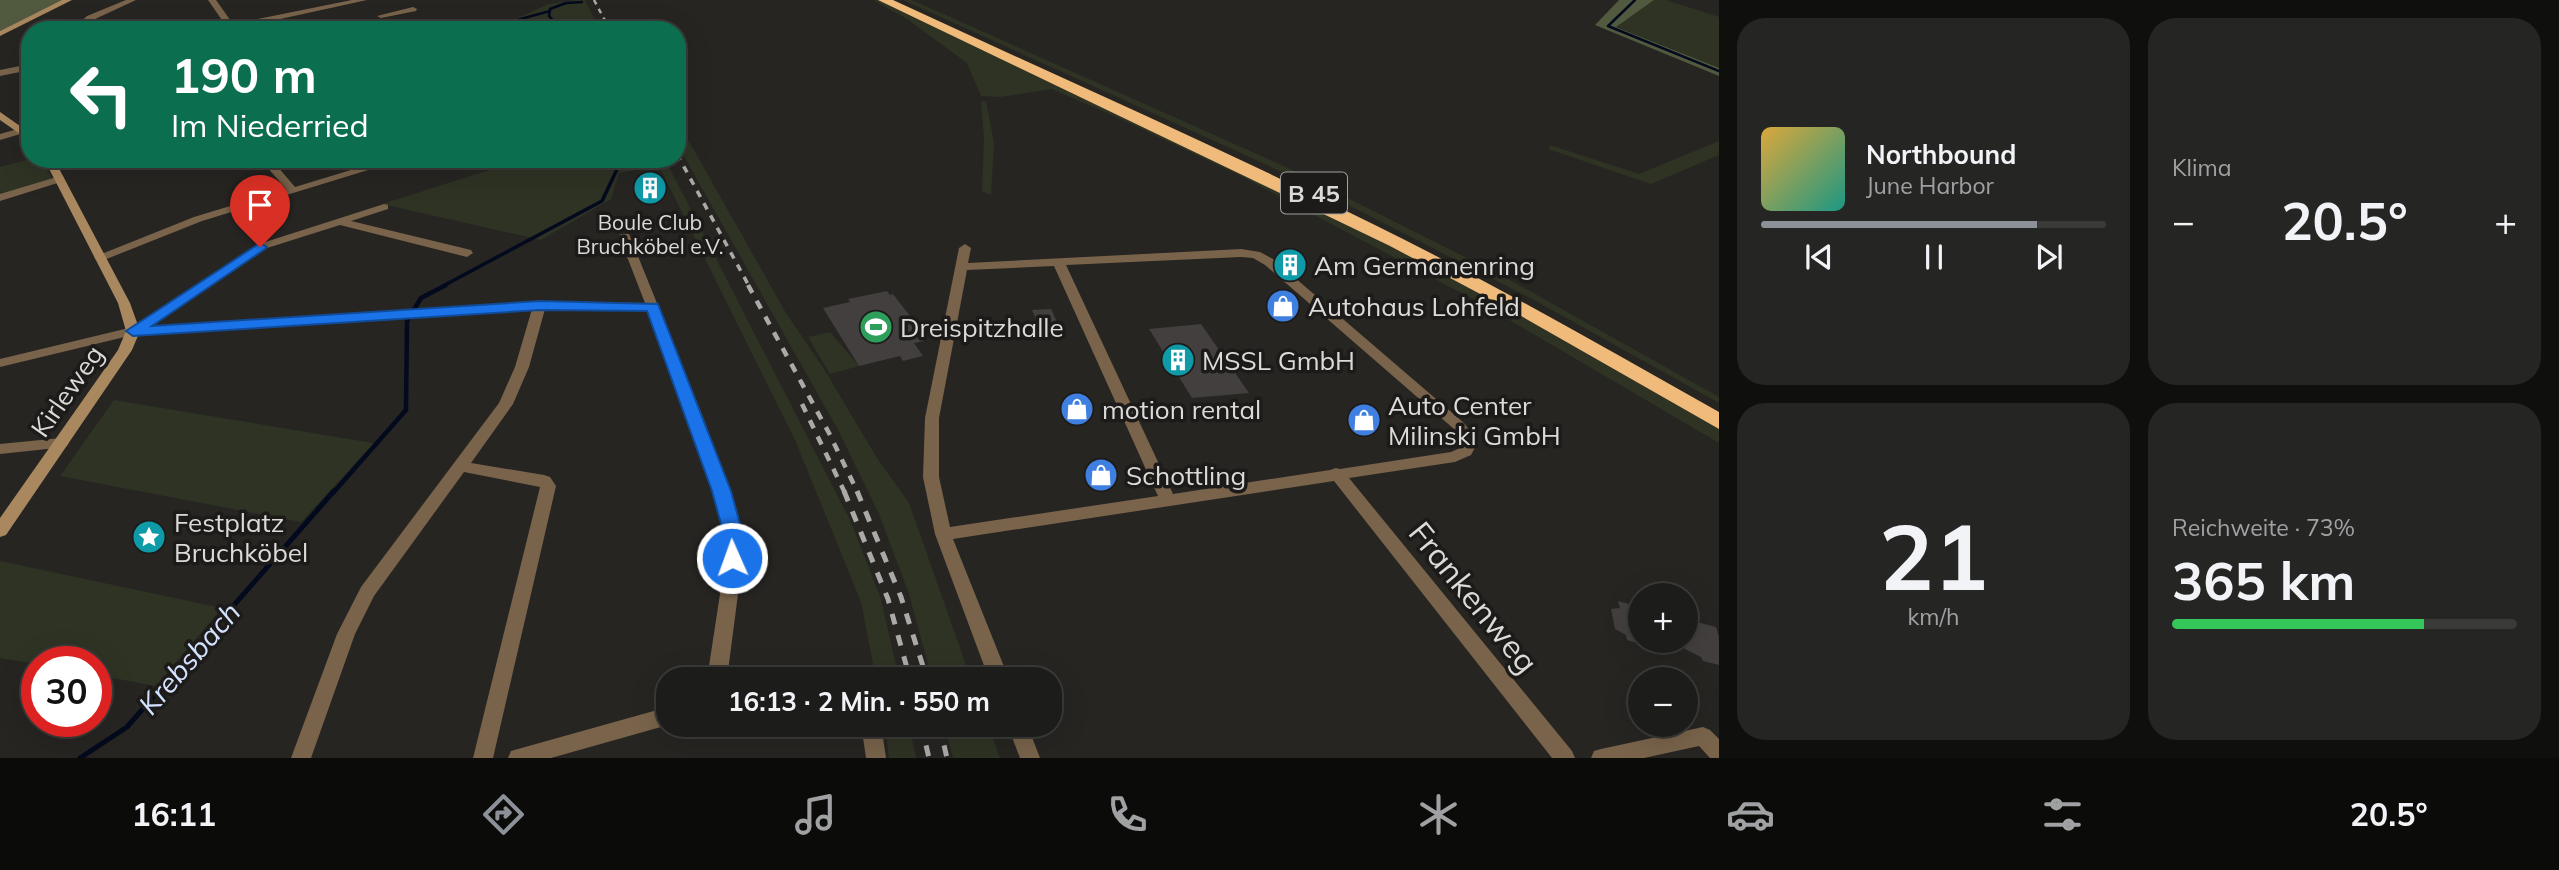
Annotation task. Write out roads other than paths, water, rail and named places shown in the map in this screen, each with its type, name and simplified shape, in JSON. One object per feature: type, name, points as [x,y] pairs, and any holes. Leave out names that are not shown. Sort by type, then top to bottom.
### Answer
[{"type":"highway","name":"B 45","points":[[884,0],[1250,170],[1396,242],[1562,331],[1719,422]]},
{"type":"highway","name":"B 45","points":[[898,0],[1256,165],[1396,233],[1538,307],[1719,409]]},
{"type":"street","points":[[23,21],[68,0]]},
{"type":"street","points":[[86,21],[132,0]]},
{"type":"street","points":[[212,0],[227,21]]},
{"type":"street","points":[[260,21],[363,0]]},
{"type":"street","points":[[381,16],[398,9],[412,9]]},
{"type":"street","points":[[284,16],[288,21]]},
{"type":"street","points":[[0,34],[21,22]]},
{"type":"street","points":[[3,73],[21,69]]},
{"type":"street","points":[[0,115],[21,131]]},
{"type":"street","points":[[0,137],[21,132]]},
{"type":"street","name":"Kirleweg","points":[[0,531],[125,350],[133,331],[124,303],[54,168]]},
{"type":"street","points":[[273,168],[292,190]]},
{"type":"street","points":[[100,257],[198,219],[368,168]]},
{"type":"street","points":[[0,198],[60,179]]},
{"type":"street","points":[[133,331],[260,247],[384,206]]},
{"type":"street","points":[[339,221],[467,253]]},
{"type":"street","points":[[625,236],[698,422],[731,524],[729,594],[719,667]]},
{"type":"street","points":[[965,248],[932,418],[930,477],[943,534],[994,667]]},
{"type":"street","points":[[943,534],[1455,457],[1466,451],[1471,442],[1463,429],[1409,382],[1269,262],[1256,255],[1241,253],[961,267]]},
{"type":"street","points":[[1058,262],[1168,500]]},
{"type":"street","points":[[301,758],[346,634],[367,592],[506,404],[522,367],[540,305]]},
{"type":"street","points":[[0,363],[133,331],[540,305],[653,307]]},
{"type":"street","points":[[0,449],[61,443]]},
{"type":"street","points":[[460,466],[544,481],[548,486],[483,758]]},
{"type":"street","name":"Frankenweg","points":[[1336,473],[1565,758]]},
{"type":"street","points":[[518,758],[656,719]]},
{"type":"street","points":[[1601,758],[1703,736],[1719,753]]},
{"type":"street","points":[[873,737],[876,758]]},
{"type":"street","points":[[1022,737],[1030,758]]},
{"type":"waterway","points":[[1635,0],[1608,26],[1719,71]]},
{"type":"waterway","name":"Krebsbach","points":[[550,11],[566,3],[582,2]]},
{"type":"waterway","points":[[514,21],[550,11]]},
{"type":"waterway","name":"Krebsbach","points":[[550,11],[549,16],[554,21]]},
{"type":"waterway","name":"Krebsbach","points":[[443,286],[602,201],[618,168]]},
{"type":"waterway","name":"Krebsbach","points":[[333,493],[406,410],[407,321],[421,298],[446,285]]},
{"type":"waterway","name":"Krebsbach","points":[[80,758],[127,727],[334,491]]},
{"type":"railway","points":[[594,0],[605,21]]},
{"type":"railway","points":[[685,168],[749,286]]},
{"type":"railway","points":[[748,285],[829,433],[858,493]]},
{"type":"railway","points":[[802,404],[845,493]]},
{"type":"railway","points":[[844,491],[888,599],[907,667]]},
{"type":"railway","points":[[857,491],[901,597],[923,667]]},
{"type":"railway","points":[[924,737],[929,758]]},
{"type":"railway","points":[[942,737],[947,758]]},
{"type":"place","name":"Boule Club Bruchköbel e.V.","points":[[650,188]]},
{"type":"place","name":"Am Germanenring","points":[[1290,265]]},
{"type":"place","name":"Autohaus Lohfeld","points":[[1283,306]]},
{"type":"place","name":"Dreispitzhalle","points":[[876,327]]},
{"type":"place","name":"MSSL GmbH","points":[[1178,360]]},
{"type":"place","name":"motion rental","points":[[1077,409]]},
{"type":"place","name":"Auto Center Milinski GmbH","points":[[1364,420]]},
{"type":"place","name":"Schottling","points":[[1101,475]]},
{"type":"place","name":"Festplatz Bruchköbel","points":[[149,537]]}]
